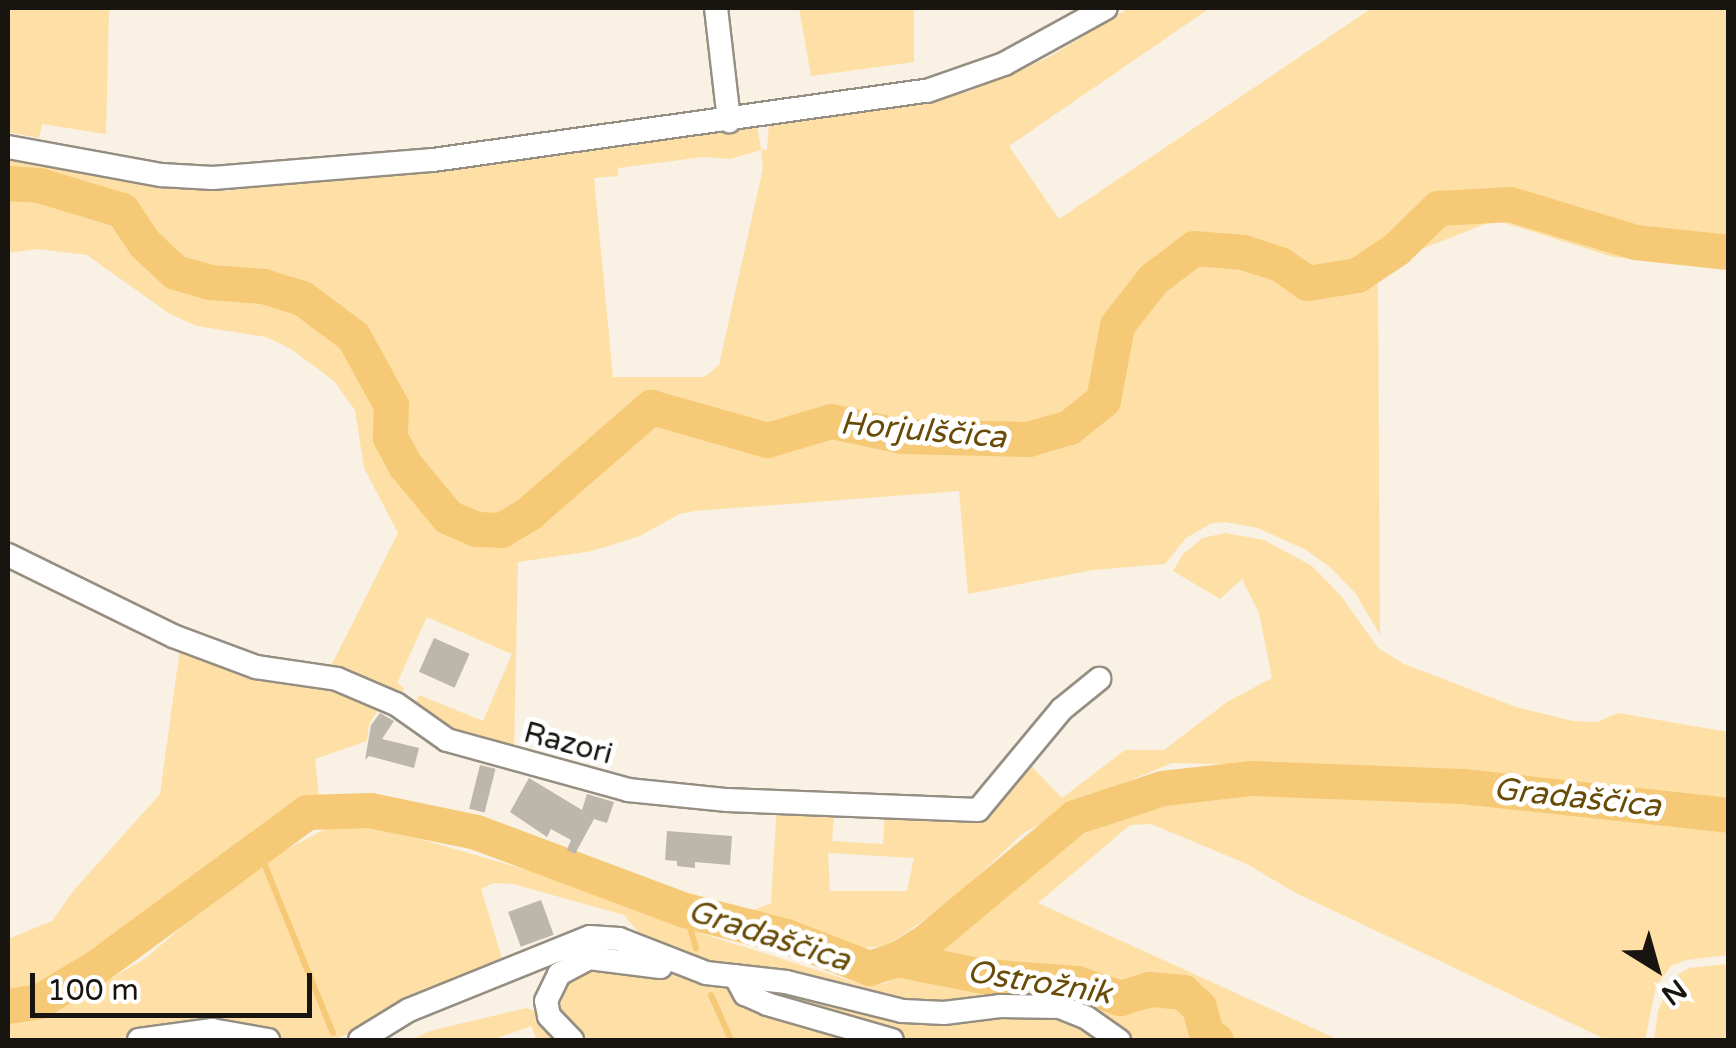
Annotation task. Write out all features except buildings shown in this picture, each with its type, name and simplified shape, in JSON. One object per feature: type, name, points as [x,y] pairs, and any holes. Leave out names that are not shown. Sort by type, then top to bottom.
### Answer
[{"type":"street","points":[[716,8],[729,121]]},
{"type":"street","points":[[8,147],[160,175],[214,178],[340,170],[729,121],[927,91],[1036,49],[1106,8]]},
{"type":"street","name":"Razori","points":[[8,556],[173,636],[239,661],[337,679],[396,704],[447,740],[628,790],[728,800],[978,810],[1062,709],[1099,679]]},
{"type":"street","points":[[360,1040],[409,1010],[590,937],[619,939],[673,962],[734,976],[786,982],[902,1010],[944,1014],[1000,1006],[1060,1008],[1087,1018],[1119,1040]]},
{"type":"street","points":[[572,1040],[549,1016],[546,1001],[559,974],[589,958],[631,960],[656,968],[673,962]]},
{"type":"street","points":[[734,976],[745,994],[767,1004],[892,1040]]},
{"type":"street","points":[[139,1040],[212,1030],[268,1040]]},
{"type":"shaded area","points":[[8,8],[109,8],[106,134],[42,124],[39,138],[8,132]]},
{"type":"shaded area","points":[[799,8],[914,8],[914,62],[811,76]]},
{"type":"shaded area","points":[[1129,8],[1210,8],[1009,146],[1059,219],[1372,8],[1728,8],[1728,268],[1613,257],[1495,220],[1407,255],[1378,277],[1380,635],[1356,594],[1331,568],[1306,550],[1258,528],[1225,522],[1212,523],[1186,538],[1165,564],[1093,570],[968,594],[959,491],[695,511],[679,514],[640,536],[592,551],[518,562],[514,753],[442,728],[415,706],[419,695],[483,721],[512,654],[427,617],[397,683],[404,688],[401,693],[329,670],[398,533],[364,468],[355,410],[334,381],[291,349],[266,337],[197,326],[170,314],[87,255],[38,249],[8,253],[8,154],[225,191],[757,124],[761,149],[767,150],[769,123],[968,92],[1051,56]],"holes":[[[761,150],[763,168],[719,365],[704,377],[613,377],[594,178],[618,176],[618,168],[703,157],[730,159]]]},
{"type":"shaded area","points":[[1225,533],[1264,540],[1312,566],[1341,596],[1378,648],[1404,664],[1516,707],[1573,721],[1597,722],[1618,713],[1728,732],[1728,799],[1278,765],[1172,763],[1083,800],[1022,834],[949,903],[886,946],[862,948],[754,910],[771,903],[777,804],[835,805],[832,841],[883,844],[885,811],[994,808],[1031,766],[1062,798],[1125,750],[1164,750],[1227,702],[1272,678],[1259,613],[1242,579],[1220,599],[1173,571],[1183,554],[1203,538]],"holes":[[[828,853],[914,858],[907,891],[830,891]]]},
{"type":"shaded area","points":[[181,641],[381,705],[369,724],[367,741],[315,759],[319,797],[302,798],[87,959],[38,988],[8,994],[8,939],[52,921],[74,890],[160,794]]},
{"type":"shaded area","points":[[1272,791],[1371,797],[1465,794],[1728,828],[1728,955],[1686,960],[1671,966],[1656,986],[1645,1040],[1607,1040],[1294,892],[1247,864],[1151,824],[1130,825],[1038,903],[1339,1040],[1130,1040],[1108,1018],[1062,999],[901,1005],[722,968],[645,940],[624,915],[513,884],[493,883],[481,889],[502,958],[335,1040],[283,1039],[209,1023],[112,1039],[8,1040],[8,1019],[45,1015],[146,958],[246,871],[323,830],[365,823],[534,872],[716,938],[867,986],[886,983],[915,967],[1016,878],[1102,822],[1162,800]]},
{"type":"shaded area","points":[[1728,964],[1728,1040],[1654,1040],[1658,1011],[1671,979],[1689,968]]},
{"type":"shaded area","points":[[578,968],[652,971],[713,981],[875,1040],[578,1040],[564,1027],[553,997]]},
{"type":"shaded area","points":[[762,987],[1059,1015],[1108,1040],[913,1040],[754,993]]},
{"type":"shaded area","points":[[526,1008],[540,1013],[568,1040],[537,1040],[531,1026],[492,1040],[411,1040],[430,1031]]},
{"type":"waterway","name":"Horjulščica","points":[[8,183],[39,185],[122,210],[144,243],[175,272],[209,282],[263,286],[302,298],[353,336],[391,405],[390,437],[405,465],[448,517],[476,529],[501,530],[529,513],[651,407],[767,440],[831,421],[902,436],[1028,439],[1069,427],[1103,400],[1117,325],[1153,279],[1194,248],[1243,252],[1280,264],[1307,283],[1357,275],[1396,249],[1438,208],[1510,204],[1635,242],[1728,252]]},
{"type":"waterway","name":"Gradaščica","points":[[8,1006],[39,1001],[96,967],[307,812],[370,810],[476,832],[685,910],[786,936],[869,968],[897,959],[926,941],[1075,817],[1162,788],[1251,778],[1462,786],[1728,815]]},
{"type":"waterway","points":[[257,846],[333,1033]]},
{"type":"waterway","points":[[685,910],[696,948]]},
{"type":"waterway","name":"Ostrožnik","points":[[897,959],[983,976],[1077,983],[1120,998],[1150,989],[1183,992],[1199,1007],[1206,1033],[1216,1040]]},
{"type":"waterway","points":[[711,995],[731,1040]]}]
